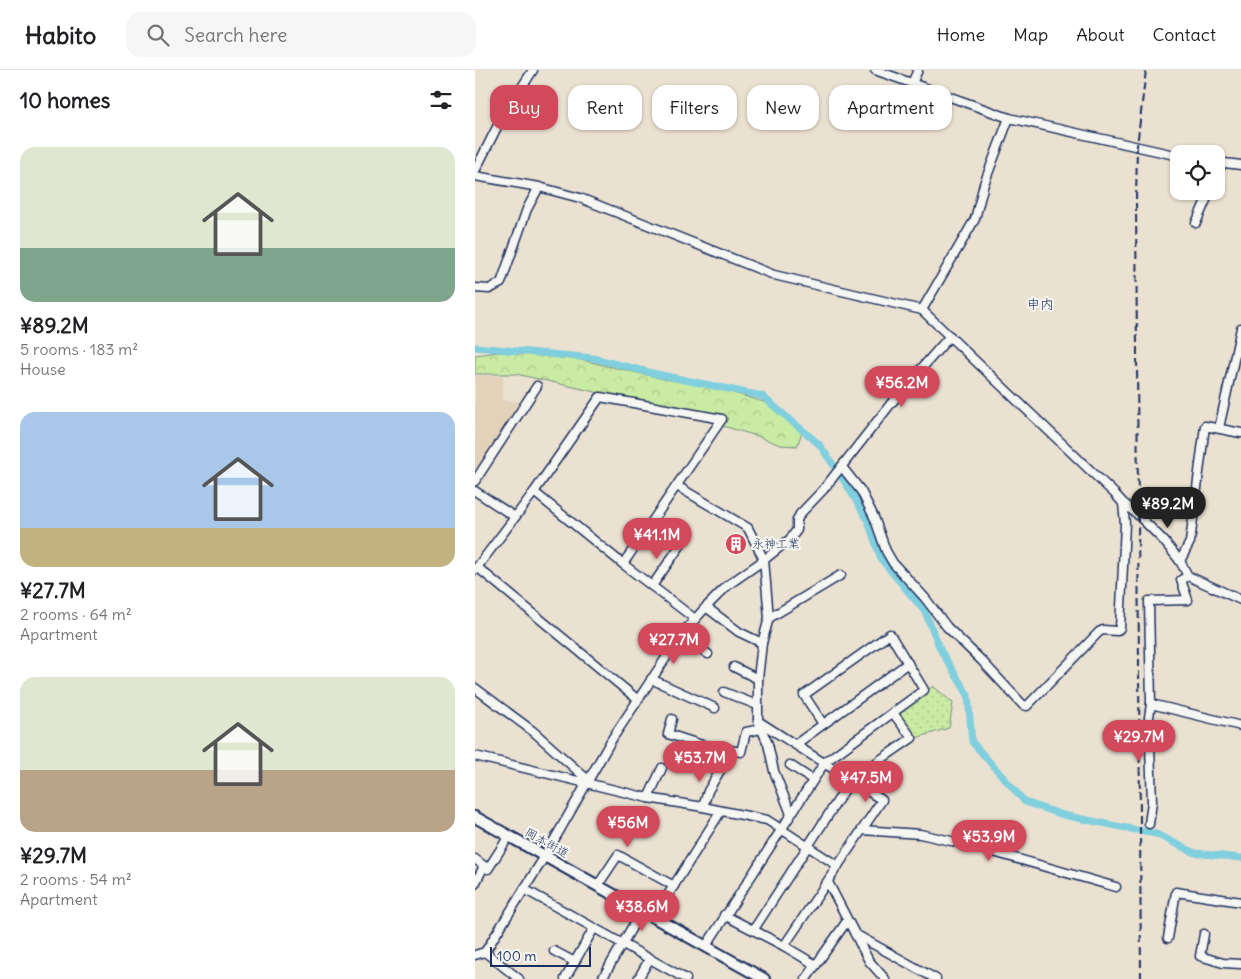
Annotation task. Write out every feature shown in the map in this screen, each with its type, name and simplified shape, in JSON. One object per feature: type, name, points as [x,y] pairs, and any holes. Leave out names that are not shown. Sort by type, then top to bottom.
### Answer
[{"type":"main road","name":"岡本街道","points":[[475,817],[764,979]]},
{"type":"street","points":[[475,171],[501,121],[533,70]]},
{"type":"street","points":[[875,70],[1009,118],[1170,154]]},
{"type":"street","points":[[913,84],[917,70]]},
{"type":"street","points":[[922,310],[975,219],[984,184],[1009,118]]},
{"type":"street","points":[[1225,163],[1241,165]]},
{"type":"street","points":[[475,176],[539,187],[580,198],[774,275],[922,310],[1123,503],[1150,526],[1180,560],[1188,576],[1241,600]]},
{"type":"street","points":[[475,288],[489,289],[501,283],[527,209],[539,187]]},
{"type":"street","points":[[1196,223],[1206,200]]},
{"type":"street","points":[[1219,428],[1241,328]]},
{"type":"street","points":[[519,979],[478,953],[545,856],[637,699],[681,635],[706,606],[728,585],[791,539],[797,530],[797,520],[800,514],[835,476],[893,401],[950,336]]},
{"type":"street","points":[[475,482],[537,386]]},
{"type":"street","points":[[623,564],[722,420],[599,397],[534,492],[476,569],[637,699]]},
{"type":"street","points":[[1180,560],[1190,542],[1205,426],[1241,433]]},
{"type":"street","points":[[841,468],[861,491],[875,517],[893,562],[925,598],[947,627],[1023,705],[1027,706],[1099,632],[1103,630],[1117,631],[1120,628],[1125,524],[1123,503]]},
{"type":"street","points":[[677,486],[748,528],[764,560],[769,618],[762,643],[757,679],[757,721],[768,744],[774,771],[791,814]]},
{"type":"street","points":[[475,491],[515,517]]},
{"type":"street","points":[[534,492],[695,619]]},
{"type":"street","points":[[652,586],[680,546]]},
{"type":"street","points":[[769,618],[841,575]]},
{"type":"street","points":[[1149,824],[1152,802],[1149,717],[1151,704],[1149,601],[1188,600],[1181,580],[1188,576]]},
{"type":"street","points":[[706,606],[739,632],[762,643]]},
{"type":"street","points":[[706,946],[825,762],[924,690],[890,634],[803,695],[823,724]]},
{"type":"street","points":[[681,635],[708,654]]},
{"type":"street","points":[[796,744],[907,663]]},
{"type":"street","points":[[734,667],[757,679]]},
{"type":"street","points":[[651,680],[715,708]]},
{"type":"street","points":[[475,688],[534,732],[587,782]]},
{"type":"street","points":[[724,692],[757,705]]},
{"type":"street","points":[[1151,704],[1241,726]]},
{"type":"street","points":[[754,929],[851,780],[912,738],[893,713]]},
{"type":"street","points":[[672,719],[668,734],[702,745],[741,752],[746,732],[761,729]]},
{"type":"street","points":[[757,721],[825,762],[882,800],[783,946]]},
{"type":"street","points":[[475,756],[648,798],[767,820],[838,866]]},
{"type":"street","points":[[790,765],[813,780]]},
{"type":"street","points":[[648,798],[663,768]]},
{"type":"street","points":[[703,807],[708,791],[721,769]]},
{"type":"street","points":[[654,917],[721,811]]},
{"type":"street","points":[[862,830],[920,834],[961,843],[1116,887]]},
{"type":"street","points":[[475,859],[488,869],[509,836]]},
{"type":"street","points":[[598,885],[617,855],[674,886]]},
{"type":"street","points":[[475,884],[484,866]]},
{"type":"street","points":[[828,882],[869,961],[885,979]]},
{"type":"street","points":[[524,889],[650,958],[678,977],[686,979]]},
{"type":"street","points":[[1168,938],[1176,892],[1241,902]]},
{"type":"street","points":[[602,979],[641,910]]},
{"type":"street","points":[[725,915],[754,929],[816,965]]},
{"type":"street","points":[[806,979],[847,921]]},
{"type":"street","points":[[565,979],[594,928]]},
{"type":"street","points":[[855,934],[936,979]]},
{"type":"street","points":[[1204,934],[1200,956],[1223,963],[1241,964]]},
{"type":"street","points":[[553,951],[575,962]]},
{"type":"street","points":[[638,979],[650,958]]},
{"type":"shaded area","points":[[475,376],[503,376],[503,400],[520,402],[475,473]]},
{"type":"green space","points":[[499,352],[582,360],[664,379],[713,387],[771,404],[803,430],[797,446],[780,445],[757,436],[658,407],[587,390],[516,374],[475,374],[475,355]]},
{"type":"green space","points":[[933,686],[953,703],[949,728],[916,738],[898,714]]},
{"type":"waterway","points":[[475,347],[593,358],[652,373],[762,396],[819,444],[845,482],[868,521],[881,559],[925,612],[941,651],[968,695],[972,742],[1025,802],[1063,815],[1156,834],[1195,853],[1241,858]]},
{"type":"railway","points":[[1141,979],[1136,201],[1137,146],[1146,70]]},
{"type":"place","name":"永神工業","points":[[736,544]]},
{"type":"district","name":"申内","points":[[1040,304]]}]
